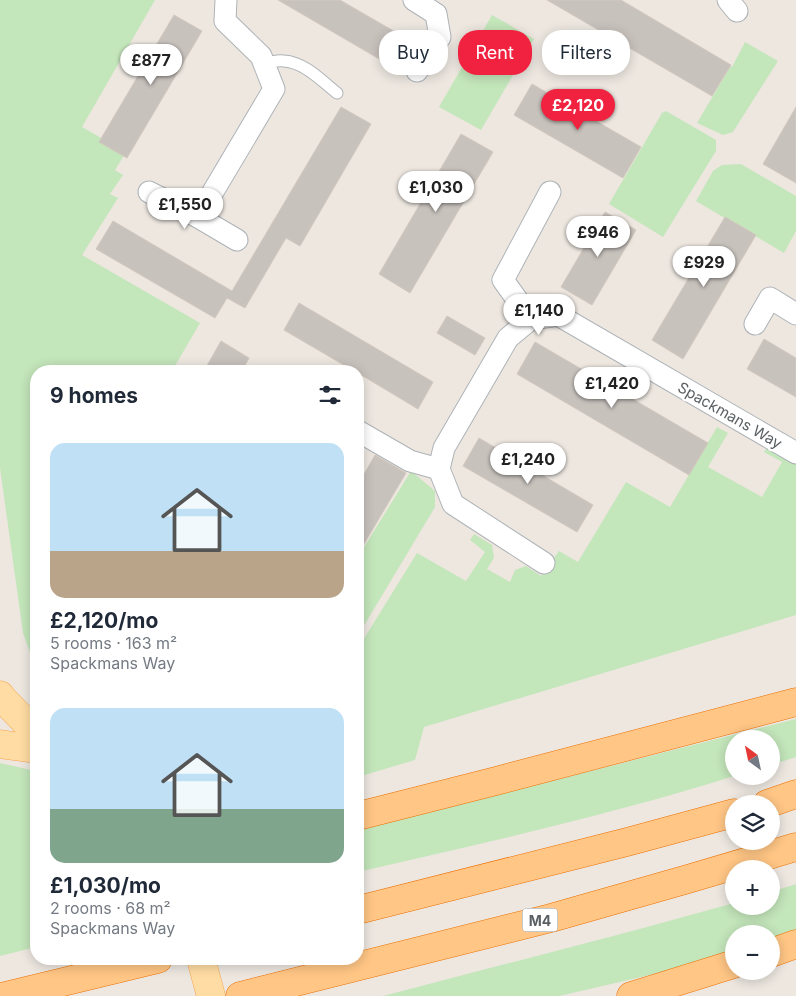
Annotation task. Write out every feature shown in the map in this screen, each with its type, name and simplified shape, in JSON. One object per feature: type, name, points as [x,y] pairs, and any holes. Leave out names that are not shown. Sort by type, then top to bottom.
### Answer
[{"type":"highway","points":[[364,814],[796,702]]},
{"type":"highway","points":[[780,800],[796,794]]},
{"type":"highway","points":[[364,908],[725,815]]},
{"type":"highway","name":"M4","points":[[240,996],[551,918],[688,880],[796,847]]},
{"type":"highway","points":[[780,949],[796,944]]},
{"type":"highway","points":[[5,996],[133,965]]},
{"type":"highway","points":[[631,996],[725,967]]},
{"type":"main road","points":[[0,695],[30,726]]},
{"type":"main road","points":[[0,744],[30,748]]},
{"type":"main road","points":[[203,965],[211,996]]},
{"type":"street","points":[[198,217],[274,89],[261,56],[226,22],[226,0]]},
{"type":"street","points":[[414,0],[436,14],[439,30]]},
{"type":"street","points":[[149,192],[198,217],[237,240]]},
{"type":"street","points":[[544,563],[454,504],[439,469],[444,448],[508,338],[531,319],[503,280],[550,192]]},
{"type":"street","points":[[755,324],[770,298],[796,314]]},
{"type":"street","name":"Spackmans Way","points":[[531,319],[558,315],[796,453]]},
{"type":"street","points":[[364,434],[410,460],[439,469]]},
{"type":"lane","points":[[264,64],[282,60],[296,63],[337,93]]},
{"type":"green space","points":[[0,0],[155,0],[82,127],[126,152],[115,170],[123,175],[110,194],[118,198],[82,255],[200,323],[176,365],[30,365],[30,652],[23,633],[0,468]]},
{"type":"green space","points":[[492,15],[518,30],[483,30]]},
{"type":"green space","points":[[745,42],[778,61],[733,132],[723,135],[697,123],[730,67],[732,67]]},
{"type":"green space","points":[[458,74],[513,75],[481,130],[439,107]]},
{"type":"green space","points":[[666,111],[716,140],[716,151],[663,237],[609,204],[662,113]]},
{"type":"green space","points":[[741,164],[796,196],[796,231],[784,253],[696,201],[713,171],[722,165]]},
{"type":"green space","points":[[717,427],[728,433],[708,467],[762,497],[782,462],[764,452],[768,445],[796,462],[796,615],[424,727],[415,760],[364,775],[364,639],[417,553],[466,581],[485,552],[470,540],[474,534],[492,545],[494,558],[487,569],[510,582],[515,570],[526,566],[541,576],[559,551],[578,562],[626,482],[670,507]]},
{"type":"green space","points":[[411,471],[435,491],[435,507],[365,624],[364,547]]},
{"type":"green space","points":[[796,719],[796,757],[780,762],[780,730],[753,730]]},
{"type":"green space","points":[[725,737],[725,779],[594,816],[364,871],[364,828]]},
{"type":"green space","points":[[0,763],[30,770],[30,948],[0,956]]},
{"type":"green space","points":[[796,884],[796,931],[780,936],[780,925],[725,925],[725,954],[650,975],[559,996],[383,996],[725,905],[725,915],[780,915],[780,889]]},
{"type":"building","points":[[278,0],[340,0],[392,30],[379,30],[379,59]]},
{"type":"building","points":[[547,0],[621,0],[731,65],[712,96],[630,48],[630,30],[599,30]]},
{"type":"building","points":[[174,15],[202,31],[127,158],[99,142]]},
{"type":"building","points":[[532,84],[641,147],[623,178],[514,115]]},
{"type":"building","points":[[341,107],[371,124],[300,246],[286,238],[245,308],[227,298],[215,318],[96,249],[113,221],[232,291]]},
{"type":"building","points":[[796,107],[796,183],[763,164]]},
{"type":"building","points":[[461,134],[493,152],[410,293],[379,274]]},
{"type":"building","points":[[605,212],[636,230],[592,305],[561,287]]},
{"type":"building","points":[[725,217],[756,235],[683,359],[652,340]]},
{"type":"building","points":[[299,303],[433,382],[418,409],[364,377],[364,365],[344,365],[284,330]]},
{"type":"building","points":[[447,316],[485,338],[475,355],[437,333]]},
{"type":"building","points":[[764,339],[796,358],[796,397],[747,369]]},
{"type":"building","points":[[221,341],[249,358],[245,365],[207,365]]},
{"type":"building","points":[[535,342],[708,443],[689,475],[517,374]]},
{"type":"building","points":[[479,438],[593,505],[577,532],[463,466]]},
{"type":"building","points":[[375,455],[406,473],[364,544],[364,474]]}]
